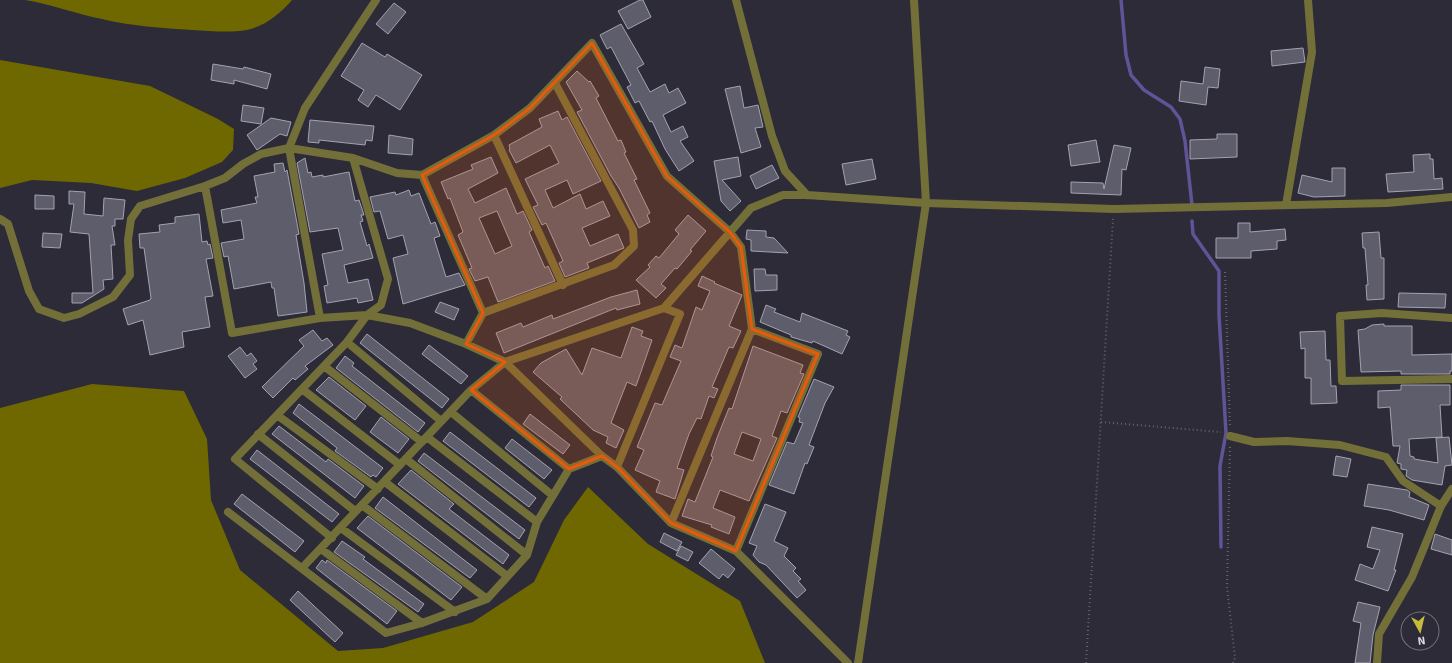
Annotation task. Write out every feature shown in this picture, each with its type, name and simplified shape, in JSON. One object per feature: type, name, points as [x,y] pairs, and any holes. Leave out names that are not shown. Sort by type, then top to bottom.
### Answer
[{"type":"street","points":[[320,318],[289,148],[305,108],[376,0]]},
{"type":"street","points":[[736,0],[772,136],[785,171],[807,195]]},
{"type":"street","points":[[858,663],[926,203],[914,0]]},
{"type":"street","points":[[1286,205],[1312,52],[1308,0]]},
{"type":"street","points":[[0,220],[8,224],[29,291],[39,309],[64,318],[79,314],[113,297],[130,275],[128,240],[131,220],[140,206],[206,186],[225,178],[243,164],[261,154],[289,148],[353,158],[397,173],[422,175],[494,135],[530,108],[592,43],[667,176],[730,232],[741,247],[752,329],[671,523]]},
{"type":"street","points":[[466,344],[484,313],[614,265],[634,246],[633,230],[555,82]]},
{"type":"street","points":[[494,135],[563,285]]},
{"type":"street","points":[[332,538],[235,459],[347,342],[367,315],[381,305],[388,280],[353,158]]},
{"type":"street","points":[[422,175],[484,313]]},
{"type":"street","points":[[206,186],[232,333],[320,318],[367,315],[410,323],[466,344],[505,362],[602,456],[617,467],[671,523],[736,551],[848,663]]},
{"type":"street","points":[[302,568],[471,390],[505,362],[664,308],[750,208],[783,195],[807,195],[926,203],[1114,209],[1387,203],[1452,197]]},
{"type":"street","points":[[617,467],[680,314],[664,308]]},
{"type":"street","points":[[1452,318],[1382,313],[1340,316],[1342,381],[1452,379]]},
{"type":"street","points":[[736,551],[818,354],[752,329]]},
{"type":"street","points":[[347,342],[441,421]]},
{"type":"street","points":[[324,366],[537,522]]},
{"type":"street","points":[[302,389],[403,462],[527,555]]},
{"type":"street","points":[[471,390],[569,469]]},
{"type":"street","points":[[451,412],[552,495]]},
{"type":"street","points":[[277,415],[378,489]]},
{"type":"street","points":[[258,434],[355,511]]},
{"type":"street","points":[[1230,436],[1254,442],[1286,440],[1340,445],[1386,457],[1403,481],[1441,506]]},
{"type":"street","points":[[228,512],[386,632],[422,623],[487,599],[527,555],[537,522],[569,469],[602,456]]},
{"type":"street","points":[[385,482],[507,576]]},
{"type":"street","points":[[1377,663],[1379,634],[1412,577],[1441,506],[1452,489]]},
{"type":"street","points":[[362,505],[487,599]]},
{"type":"street","points":[[341,528],[455,612]]},
{"type":"street","points":[[320,549],[422,623]]},
{"type":"path","points":[[1086,663],[1114,209]]},
{"type":"path","points":[[1225,272],[1230,436],[1227,587],[1235,658],[1233,663]]},
{"type":"path","points":[[1101,422],[1223,432]]},
{"type":"highlighted area","points":[[592,43],[667,176],[730,232],[741,247],[752,329],[818,354],[736,551],[671,523],[617,467],[602,456],[569,469],[471,390],[505,362],[466,344],[483,313],[422,175],[494,135],[530,108]]},
{"type":"shaded area","points":[[25,0],[292,0],[277,15],[260,26],[247,30],[226,32],[124,23],[92,17]]},
{"type":"shaded area","points":[[0,60],[150,86],[218,119],[234,129],[233,150],[222,162],[185,178],[137,191],[91,183],[32,180],[0,188]]},
{"type":"shaded area","points":[[92,384],[184,391],[207,439],[211,500],[240,570],[338,651],[383,648],[473,622],[534,582],[564,520],[588,487],[648,544],[740,601],[765,663],[0,663],[0,408]]},
{"type":"building","points":[[640,0],[643,0],[651,17],[628,29],[618,11]]},
{"type":"building","points":[[394,3],[406,12],[388,34],[376,24]]},
{"type":"building","points":[[621,24],[644,64],[637,68],[650,92],[665,84],[669,93],[678,88],[686,103],[663,115],[671,132],[683,126],[688,137],[680,141],[694,161],[679,171],[665,149],[652,121],[650,122],[639,101],[635,103],[627,87],[631,85],[611,47],[607,49],[600,35]]},
{"type":"building","points":[[362,43],[385,57],[387,54],[422,75],[400,110],[376,95],[368,107],[358,100],[364,90],[341,76]]},
{"type":"building","points":[[1303,48],[1305,62],[1272,66],[1271,51]]},
{"type":"building","points":[[213,64],[243,69],[244,67],[271,74],[267,89],[234,80],[234,84],[211,80]]},
{"type":"building","points":[[1205,67],[1220,69],[1218,88],[1208,87],[1206,105],[1179,101],[1181,81],[1203,84]]},
{"type":"building","points":[[577,71],[589,82],[590,81],[599,96],[596,98],[618,141],[621,140],[626,152],[624,153],[637,179],[634,180],[650,213],[647,215],[650,222],[639,228],[619,188],[577,112],[582,110],[566,82]]},
{"type":"building","points":[[740,86],[744,108],[758,105],[763,127],[755,128],[761,147],[741,153],[725,89]]},
{"type":"building","points":[[243,105],[264,108],[261,124],[241,121]]},
{"type":"building","points":[[558,111],[562,120],[567,117],[601,181],[573,194],[567,180],[545,190],[553,208],[580,194],[586,209],[603,201],[610,216],[582,228],[590,246],[618,234],[624,248],[587,263],[589,268],[565,277],[559,263],[563,261],[546,223],[542,225],[533,207],[538,205],[525,179],[559,163],[550,145],[516,163],[509,150],[509,145],[542,127],[539,119]]},
{"type":"building","points":[[271,118],[291,122],[287,136],[280,134],[257,150],[247,135]]},
{"type":"building","points":[[310,120],[374,126],[372,141],[366,140],[365,145],[319,140],[319,143],[308,142]]},
{"type":"building","points":[[1217,134],[1237,134],[1237,157],[1190,159],[1190,140],[1217,139]]},
{"type":"building","points":[[389,135],[413,139],[412,155],[388,153]]},
{"type":"building","points":[[1096,140],[1100,162],[1071,166],[1068,145]]},
{"type":"building","points":[[1114,145],[1131,148],[1126,170],[1122,169],[1121,195],[1071,193],[1071,182],[1103,183],[1104,189]]},
{"type":"building","points":[[1430,154],[1430,159],[1433,159],[1434,179],[1442,178],[1443,189],[1388,192],[1386,174],[1414,172],[1413,155]]},
{"type":"building","points":[[491,157],[498,173],[468,189],[475,203],[506,188],[517,214],[523,211],[532,230],[529,232],[545,268],[548,266],[555,281],[498,302],[488,277],[475,281],[469,269],[472,268],[458,235],[463,232],[450,198],[448,199],[441,182],[473,169],[471,165]],"holes":[[[497,211],[512,246],[495,254],[479,218]]]},
{"type":"building","points":[[738,157],[741,176],[722,180],[741,201],[730,211],[721,201],[714,161]]},
{"type":"building","points":[[305,158],[308,173],[311,172],[312,177],[323,175],[323,177],[349,172],[355,201],[359,200],[364,215],[361,215],[363,221],[360,222],[367,246],[369,244],[373,258],[344,265],[348,283],[368,279],[373,300],[358,303],[357,298],[327,303],[324,286],[328,285],[322,254],[343,250],[338,228],[310,232],[297,163]]},
{"type":"building","points":[[872,159],[876,179],[846,185],[842,164]]},
{"type":"building","points":[[283,163],[285,172],[287,170],[299,234],[296,235],[307,312],[278,316],[274,288],[272,288],[271,282],[234,289],[228,256],[224,257],[221,243],[244,239],[241,220],[223,223],[221,210],[257,203],[255,197],[258,197],[254,176],[275,172],[274,164]]},
{"type":"building","points":[[772,165],[779,178],[756,189],[750,176]]},
{"type":"building","points":[[1332,168],[1345,168],[1345,196],[1314,197],[1298,193],[1302,175],[1332,182]]},
{"type":"building","points":[[409,190],[411,196],[419,193],[431,224],[435,222],[440,236],[434,238],[446,277],[459,273],[465,285],[403,304],[393,258],[408,254],[403,235],[388,239],[380,211],[374,212],[370,197],[395,192],[396,195]]},
{"type":"building","points":[[69,191],[85,192],[84,214],[103,216],[104,198],[125,200],[123,219],[115,219],[115,226],[112,226],[115,245],[111,245],[113,279],[103,280],[104,289],[82,303],[72,303],[72,293],[93,293],[89,234],[70,232],[74,204],[69,204]]},
{"type":"building","points":[[35,195],[54,196],[54,209],[35,209]]},
{"type":"building","points":[[199,214],[202,242],[207,241],[208,245],[210,244],[213,258],[206,259],[213,296],[205,297],[210,327],[182,332],[184,347],[150,355],[143,320],[128,325],[123,309],[150,300],[151,298],[144,248],[140,248],[139,234],[160,232],[159,225],[175,223],[175,217]]},
{"type":"building","points":[[688,215],[706,231],[677,269],[675,268],[661,284],[666,288],[656,298],[636,280],[650,267],[648,265],[656,256],[659,258],[679,234],[675,230]]},
{"type":"building","points":[[1238,223],[1250,223],[1250,232],[1285,229],[1286,240],[1277,241],[1277,249],[1251,251],[1251,258],[1216,258],[1216,238],[1238,238]]},
{"type":"building","points":[[747,230],[766,231],[766,237],[774,238],[788,253],[751,251],[751,240],[746,239]]},
{"type":"building","points":[[1379,232],[1381,258],[1384,258],[1384,299],[1367,300],[1366,285],[1368,285],[1365,248],[1363,248],[1362,233]]},
{"type":"building","points":[[43,233],[62,234],[60,248],[42,247]]},
{"type":"building","points":[[754,269],[765,269],[766,275],[777,275],[777,290],[755,291]]},
{"type":"building","points":[[702,276],[742,295],[729,326],[741,331],[733,348],[729,347],[712,387],[718,389],[714,398],[709,396],[701,419],[697,418],[689,434],[677,468],[684,470],[675,499],[656,492],[660,481],[635,470],[644,450],[637,447],[655,403],[662,405],[681,361],[670,357],[675,345],[682,348],[696,307],[702,310],[710,291],[698,286]]},
{"type":"building","points":[[637,290],[640,304],[617,310],[616,308],[504,353],[496,333],[521,323],[523,327],[552,315],[553,319],[611,297]]},
{"type":"building","points":[[1399,293],[1446,294],[1445,308],[1398,307]]},
{"type":"building","points":[[440,302],[459,309],[454,320],[435,312]]},
{"type":"building","points":[[766,305],[776,309],[774,312],[800,322],[802,313],[848,331],[846,335],[850,337],[842,354],[813,341],[812,343],[791,337],[791,335],[760,322]]},
{"type":"building","points":[[1384,324],[1384,326],[1412,326],[1412,355],[1452,354],[1452,371],[1450,371],[1450,374],[1401,374],[1401,371],[1361,372],[1358,330],[1365,329],[1372,325]]},
{"type":"building","points":[[632,327],[643,331],[641,336],[652,340],[636,386],[627,382],[611,423],[624,430],[616,448],[606,443],[608,437],[593,430],[560,399],[562,397],[533,372],[541,363],[566,349],[582,375],[592,348],[621,358]]},
{"type":"building","points":[[313,330],[322,341],[327,338],[333,345],[305,366],[308,369],[295,380],[293,378],[273,398],[262,387],[304,346],[299,340]]},
{"type":"building","points":[[1325,331],[1326,360],[1330,360],[1331,386],[1336,386],[1337,403],[1311,404],[1311,378],[1305,378],[1305,348],[1301,349],[1300,332]]},
{"type":"building","points":[[367,334],[449,399],[442,408],[360,343]]},
{"type":"building","points":[[429,345],[468,376],[461,384],[422,354]]},
{"type":"building","points":[[753,346],[803,365],[800,373],[804,374],[787,413],[781,411],[772,436],[777,438],[749,501],[720,490],[713,508],[735,517],[729,534],[711,527],[712,525],[682,516],[688,499],[695,502],[713,457],[711,456],[717,438],[729,408],[732,409]],"holes":[[[742,432],[761,439],[753,461],[734,454]]]},
{"type":"building","points":[[240,347],[247,356],[251,353],[257,361],[253,364],[257,369],[245,378],[228,356]]},
{"type":"building","points":[[345,356],[354,363],[352,366],[425,423],[418,432],[336,368]]},
{"type":"building","points":[[329,377],[366,406],[355,420],[316,390]]},
{"type":"building","points":[[814,379],[834,387],[825,403],[809,445],[814,447],[807,464],[805,463],[794,494],[769,485],[787,442],[794,444],[803,423],[799,422],[800,418],[798,417]]},
{"type":"building","points":[[1401,385],[1450,385],[1450,405],[1440,405],[1442,437],[1409,439],[1410,456],[1414,457],[1414,459],[1438,463],[1436,438],[1449,437],[1452,465],[1445,466],[1442,485],[1412,480],[1406,476],[1407,470],[1401,469],[1401,464],[1397,463],[1400,446],[1393,446],[1390,407],[1378,408],[1378,391],[1401,390]]},
{"type":"building","points":[[299,404],[383,468],[376,477],[373,475],[371,477],[335,451],[337,448],[293,413]]},
{"type":"building","points":[[530,414],[570,445],[563,454],[523,424]]},
{"type":"building","points":[[381,417],[409,439],[398,453],[370,432]]},
{"type":"building","points":[[279,426],[326,462],[328,459],[364,486],[355,498],[272,434]]},
{"type":"building","points":[[450,432],[536,498],[529,507],[443,441]]},
{"type":"building","points":[[512,439],[552,470],[544,479],[505,448]]},
{"type":"building","points":[[257,450],[339,514],[332,522],[250,459]]},
{"type":"building","points":[[424,453],[525,530],[519,539],[418,461]]},
{"type":"building","points":[[1336,456],[1351,459],[1347,477],[1333,475]]},
{"type":"building","points":[[411,470],[454,504],[449,509],[509,555],[503,564],[398,484]]},
{"type":"building","points":[[1368,484],[1407,490],[1410,492],[1409,497],[1429,505],[1424,520],[1389,510],[1364,506]]},
{"type":"building","points":[[242,494],[304,541],[295,552],[234,504]]},
{"type":"building","points":[[383,497],[477,570],[470,578],[375,508]]},
{"type":"building","points":[[765,504],[786,512],[774,541],[788,548],[784,556],[796,568],[793,571],[801,579],[798,581],[806,590],[797,598],[766,565],[759,562],[753,555],[757,546],[749,543]]},
{"type":"building","points":[[368,516],[462,587],[451,600],[357,528]]},
{"type":"building","points":[[1372,527],[1403,534],[1394,570],[1396,570],[1388,591],[1355,580],[1360,564],[1373,569],[1380,550],[1367,547]]},
{"type":"building","points":[[664,533],[682,542],[677,551],[660,542]]},
{"type":"building","points":[[1435,534],[1452,540],[1452,555],[1431,549]]},
{"type":"building","points":[[342,541],[365,557],[363,559],[424,604],[418,612],[334,552]]},
{"type":"building","points":[[681,546],[693,552],[688,561],[676,555]]},
{"type":"building","points":[[711,549],[735,569],[728,578],[723,574],[719,579],[699,563]]},
{"type":"building","points":[[322,560],[326,563],[327,560],[397,611],[387,624],[316,568]]},
{"type":"building","points":[[298,591],[343,633],[335,642],[290,600]]},
{"type":"building","points":[[1358,602],[1380,607],[1373,635],[1370,663],[1355,663],[1361,623],[1353,621]]},
{"type":"waterway","points":[[1121,0],[1126,55],[1131,75],[1144,90],[1171,107],[1180,119],[1185,141],[1192,205]]},
{"type":"waterway","points":[[1192,221],[1193,234],[1219,271],[1219,315],[1226,433],[1220,466],[1221,547]]}]
